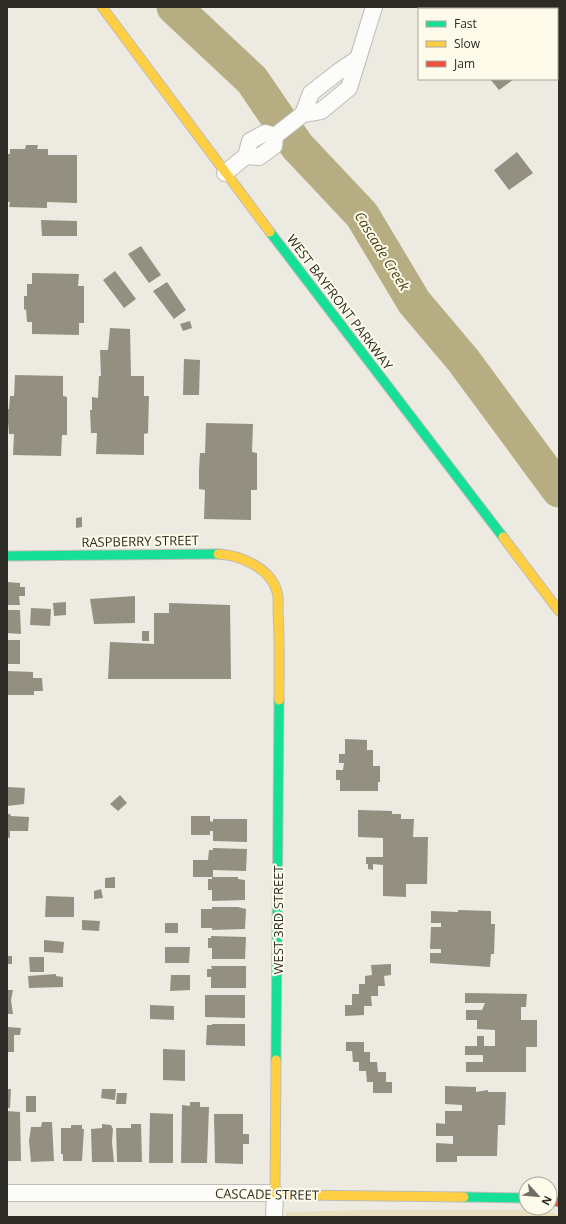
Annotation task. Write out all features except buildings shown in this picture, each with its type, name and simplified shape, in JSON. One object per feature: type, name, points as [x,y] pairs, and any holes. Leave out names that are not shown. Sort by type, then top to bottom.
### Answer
[{"type":"main road","name":"WEST BAYFRONT PARKWAY","points":[[102,7],[225,173],[559,612]]},
{"type":"main road","name":"RASPBERRY STREET","points":[[7,556],[220,554],[239,558],[255,565],[268,576]]},
{"type":"main road","name":"WEST 3RD STREET","points":[[268,576],[277,591],[279,622],[275,1193]]},
{"type":"main road","name":"CASCADE STREET","points":[[275,1193],[296,1195],[518,1198]]},
{"type":"street","points":[[225,173],[246,156],[250,141],[265,133],[275,136],[303,114],[311,93],[357,59],[374,7]]},
{"type":"street","name":"CASCADE STREET","points":[[7,1192],[275,1193]]},
{"type":"street","name":"WEST 3RD STREET","points":[[274,1217],[275,1193]]},
{"type":"shaded area","points":[[366,1210],[518,1210],[518,1216],[558,1216],[558,1215],[559,1217],[286,1217],[286,1212]]},
{"type":"waterway","name":"Cascade Creek","points":[[174,7],[252,80],[297,146],[362,215],[414,302],[463,360],[559,490]]},
{"type":"traffic: fast","points":[[270,232],[503,537]]},
{"type":"traffic: fast","points":[[7,556],[218,554]]},
{"type":"traffic: fast","points":[[276,1060],[279,700]]},
{"type":"traffic: fast","points":[[464,1197],[518,1198]]},
{"type":"traffic: slow","points":[[102,7],[270,232]]},
{"type":"traffic: slow","points":[[503,537],[559,611]]},
{"type":"traffic: slow","points":[[218,554],[236,557],[254,564],[268,576],[274,584],[278,599],[279,700]]},
{"type":"traffic: slow","points":[[276,1060],[275,1193],[296,1195],[464,1197]]}]
